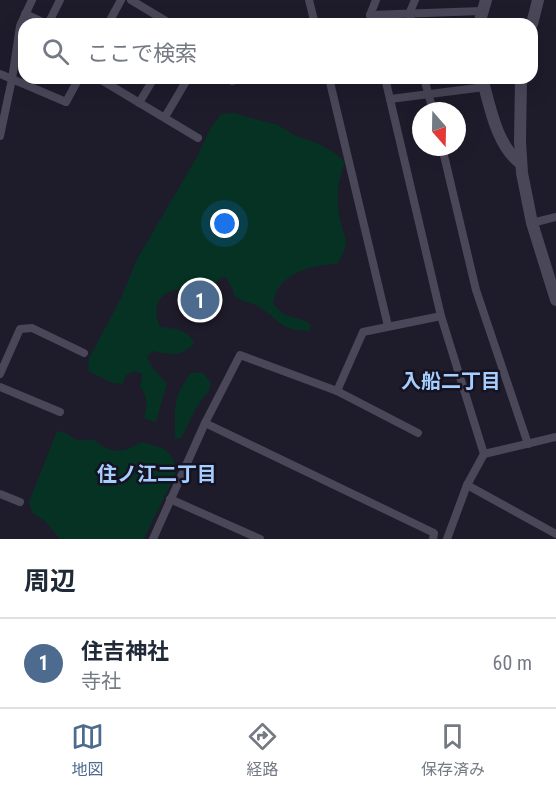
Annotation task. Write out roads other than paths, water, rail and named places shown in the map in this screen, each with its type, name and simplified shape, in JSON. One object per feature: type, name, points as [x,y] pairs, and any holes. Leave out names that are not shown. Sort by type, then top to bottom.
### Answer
[{"type":"street","points":[[24,18],[32,0]]},
{"type":"street","points":[[50,18],[60,0]]},
{"type":"street","points":[[111,18],[121,0]]},
{"type":"street","points":[[131,0],[161,18]]},
{"type":"street","points":[[309,0],[314,18]]},
{"type":"street","points":[[372,18],[376,0]]},
{"type":"street","points":[[410,18],[409,14],[415,0]]},
{"type":"street","points":[[534,18],[538,0]]},
{"type":"street","points":[[384,18],[484,5]]},
{"type":"street","points":[[25,14],[34,18]]},
{"type":"street","points":[[0,136],[18,36]]},
{"type":"street","points":[[0,74],[18,82]]},
{"type":"street","points":[[24,84],[66,102],[76,84]]},
{"type":"street","points":[[108,84],[198,138]]},
{"type":"street","points":[[139,103],[150,84]]},
{"type":"street","points":[[165,117],[184,84]]},
{"type":"street","points":[[330,84],[388,326]]},
{"type":"street","points":[[386,84],[441,315],[484,454],[467,485],[447,539]]},
{"type":"street","points":[[426,84],[431,102]]},
{"type":"street","points":[[390,99],[429,95],[479,84]]},
{"type":"street","points":[[484,84],[503,143],[520,163]]},
{"type":"street","points":[[521,84],[520,163],[532,223],[556,300]]},
{"type":"street","points":[[444,156],[476,290],[528,444]]},
{"type":"street","points":[[532,223],[556,217]]},
{"type":"street","points":[[337,391],[363,332],[441,315]]},
{"type":"street","points":[[0,374],[20,329],[32,328],[84,353]]},
{"type":"street","points":[[153,539],[205,423],[240,355],[337,391],[418,433]]},
{"type":"street","points":[[0,387],[60,412]]},
{"type":"street","points":[[205,423],[434,533],[433,539]]},
{"type":"street","points":[[484,454],[556,437]]},
{"type":"street","points":[[467,485],[556,534]]},
{"type":"street","points":[[0,494],[20,502]]},
{"type":"street","points":[[170,499],[260,539]]},
{"type":"place","name":"住吉神社","points":[[200,300]]},
{"type":"district","name":"入船二丁目","points":[[451,381]]},
{"type":"district","name":"住ノ江二丁目","points":[[157,474]]}]
